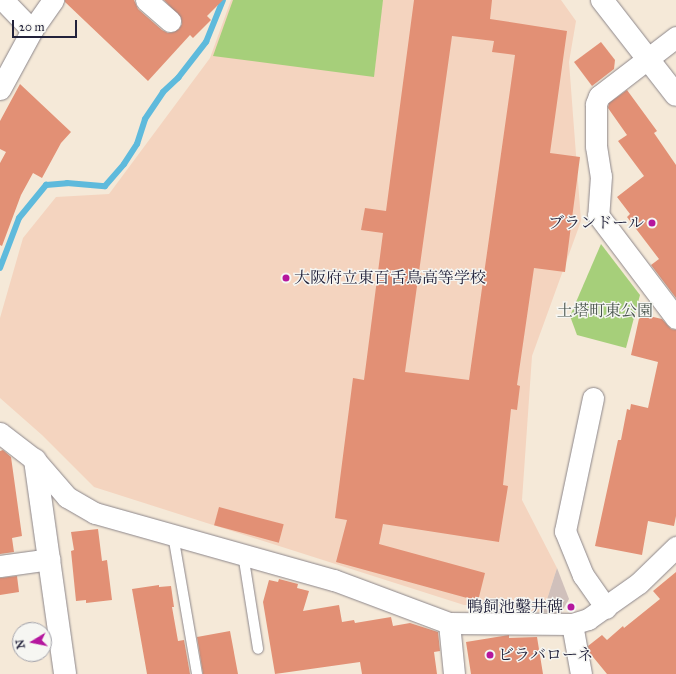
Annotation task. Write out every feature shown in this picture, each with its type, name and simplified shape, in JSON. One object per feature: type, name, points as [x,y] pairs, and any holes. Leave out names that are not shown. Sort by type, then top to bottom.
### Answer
[{"type":"street","points":[[3,0],[32,30]]},
{"type":"street","points":[[0,89],[32,30],[53,0]]},
{"type":"street","points":[[146,0],[170,21]]},
{"type":"street","points":[[602,0],[676,95]]},
{"type":"street","points":[[676,37],[599,96],[596,104],[596,146],[601,176],[598,215],[676,318]]},
{"type":"street","points":[[593,398],[565,531],[583,575],[606,608]]},
{"type":"street","points":[[0,433],[36,460],[67,497],[95,513],[334,580],[449,623],[572,624],[588,619],[606,608],[639,583],[676,547]]},
{"type":"street","points":[[36,460],[65,674]]},
{"type":"street","points":[[0,566],[50,559]]},
{"type":"street","points":[[449,623],[454,674]]},
{"type":"street","points":[[572,624],[581,674]]},
{"type":"lane","points":[[174,535],[197,674]]},
{"type":"lane","points":[[243,554],[258,649]]},
{"type":"shaded area","name":"大阪府立東百舌鳥高等学校","points":[[231,0],[561,0],[576,21],[569,62],[581,221],[532,356],[522,500],[557,568],[543,612],[515,610],[496,605],[464,605],[94,487],[42,435],[0,398],[0,318],[23,238],[56,197],[109,194],[210,58]]},
{"type":"shaded area","points":[[557,568],[569,599],[561,613],[543,612]]},
{"type":"green space","points":[[233,0],[383,0],[374,77],[213,56]]},
{"type":"green space","name":"土塔町東公園","points":[[601,244],[640,295],[626,348],[577,335],[570,316]]},
{"type":"building","points":[[65,0],[134,0],[138,9],[162,30],[168,33],[179,29],[182,24],[181,18],[164,0],[223,0],[207,16],[211,20],[193,38],[190,35],[148,81],[65,2]]},
{"type":"building","points":[[414,0],[492,0],[490,19],[567,31],[550,153],[580,157],[565,272],[534,268],[517,385],[520,386],[517,410],[511,409],[503,485],[508,486],[499,542],[383,524],[379,544],[485,573],[478,601],[336,562],[347,520],[335,518],[353,378],[364,380],[383,233],[361,230],[365,208],[386,211]],"holes":[[[452,36],[494,41],[492,52],[515,55],[469,380],[405,372]]]},
{"type":"building","points":[[601,42],[615,60],[614,69],[592,86],[574,62]]},
{"type":"building","points":[[20,84],[71,132],[61,143],[42,178],[33,173],[21,195],[2,246],[0,245],[0,163],[6,152],[0,149],[0,121]]},
{"type":"building","points":[[627,90],[657,131],[654,133],[676,165],[676,298],[651,265],[659,259],[627,217],[630,214],[617,197],[644,176],[618,141],[627,135],[608,108],[609,103]]},
{"type":"building","points":[[640,314],[662,319],[671,329],[676,330],[676,516],[674,526],[648,521],[642,555],[595,546],[618,440],[621,440],[627,409],[630,410],[631,404],[648,408],[658,362],[631,355]]},
{"type":"building","points":[[3,450],[11,457],[22,536],[12,538],[14,552],[0,554],[0,451]]},
{"type":"building","points":[[219,507],[284,524],[279,543],[214,525]]},
{"type":"building","points":[[98,529],[102,561],[107,560],[112,600],[86,603],[86,600],[76,601],[71,551],[74,550],[71,532]]},
{"type":"building","points":[[676,572],[676,674],[607,674],[589,652],[588,646],[602,635],[607,640],[623,626],[624,628],[660,599],[653,591]]},
{"type":"building","points":[[17,576],[19,592],[0,595],[0,578]]},
{"type":"building","points":[[279,579],[298,584],[297,588],[309,591],[303,611],[339,605],[342,622],[354,620],[355,623],[391,617],[393,626],[410,623],[438,632],[440,651],[434,652],[437,674],[362,674],[360,662],[275,674],[263,602],[269,580],[278,582]]},
{"type":"building","points":[[159,585],[159,587],[171,586],[174,607],[172,607],[178,641],[184,640],[190,674],[147,674],[132,589]]},
{"type":"building","points":[[230,631],[238,674],[203,674],[197,637]]},
{"type":"building","points":[[509,635],[509,638],[537,637],[543,674],[471,674],[466,642]]},
{"type":"waterway","points":[[0,268],[19,218],[46,185],[67,183],[105,186],[124,164],[137,144],[145,119],[163,92],[178,78],[206,42],[223,0]]},
{"type":"place","name":"ブランドール","points":[[652,223]]},
{"type":"place","name":"大阪府立東百舌鳥高等学校","points":[[286,278]]},
{"type":"place","name":"鴨飼池鑿井碑","points":[[571,607]]},
{"type":"place","name":"ビラバローネ","points":[[490,655]]}]
